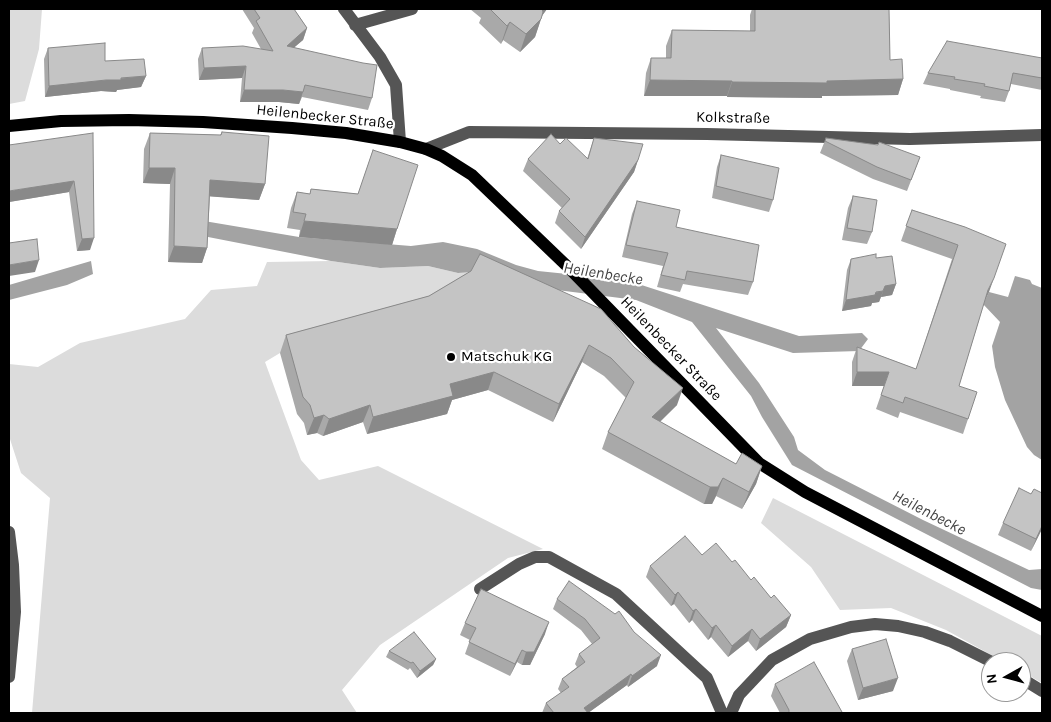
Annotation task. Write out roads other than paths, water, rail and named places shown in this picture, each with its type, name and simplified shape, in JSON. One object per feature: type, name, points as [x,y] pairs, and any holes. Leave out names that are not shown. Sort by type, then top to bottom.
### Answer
[{"type":"main road","name":"Heilenbecker Straße","points":[[9,126],[61,121],[203,122],[292,128],[400,142],[426,149],[442,156],[472,175],[570,269],[759,463],[805,492],[1042,616]]},
{"type":"street","points":[[344,9],[380,56],[396,85],[400,142]]},
{"type":"street","points":[[356,25],[412,9]]},
{"type":"street","name":"Kolkstraße","points":[[426,149],[469,132],[707,134],[910,139],[1042,135]]},
{"type":"street","points":[[9,532],[13,565],[15,612],[9,677]]},
{"type":"street","points":[[480,588],[519,564],[535,557],[549,557],[616,594],[707,678],[722,713]]},
{"type":"street","points":[[731,713],[739,695],[772,660],[810,638],[850,627],[875,624],[898,626],[925,632],[950,641],[981,656]]},
{"type":"street","points":[[1031,684],[1042,691]]},
{"type":"place","name":"Matschuk KG","points":[[451,357]]},
{"type":"water label","name":"Heilenbecke","points":[[603,274]]},
{"type":"water label","name":"Heilenbecke","points":[[929,513]]}]
